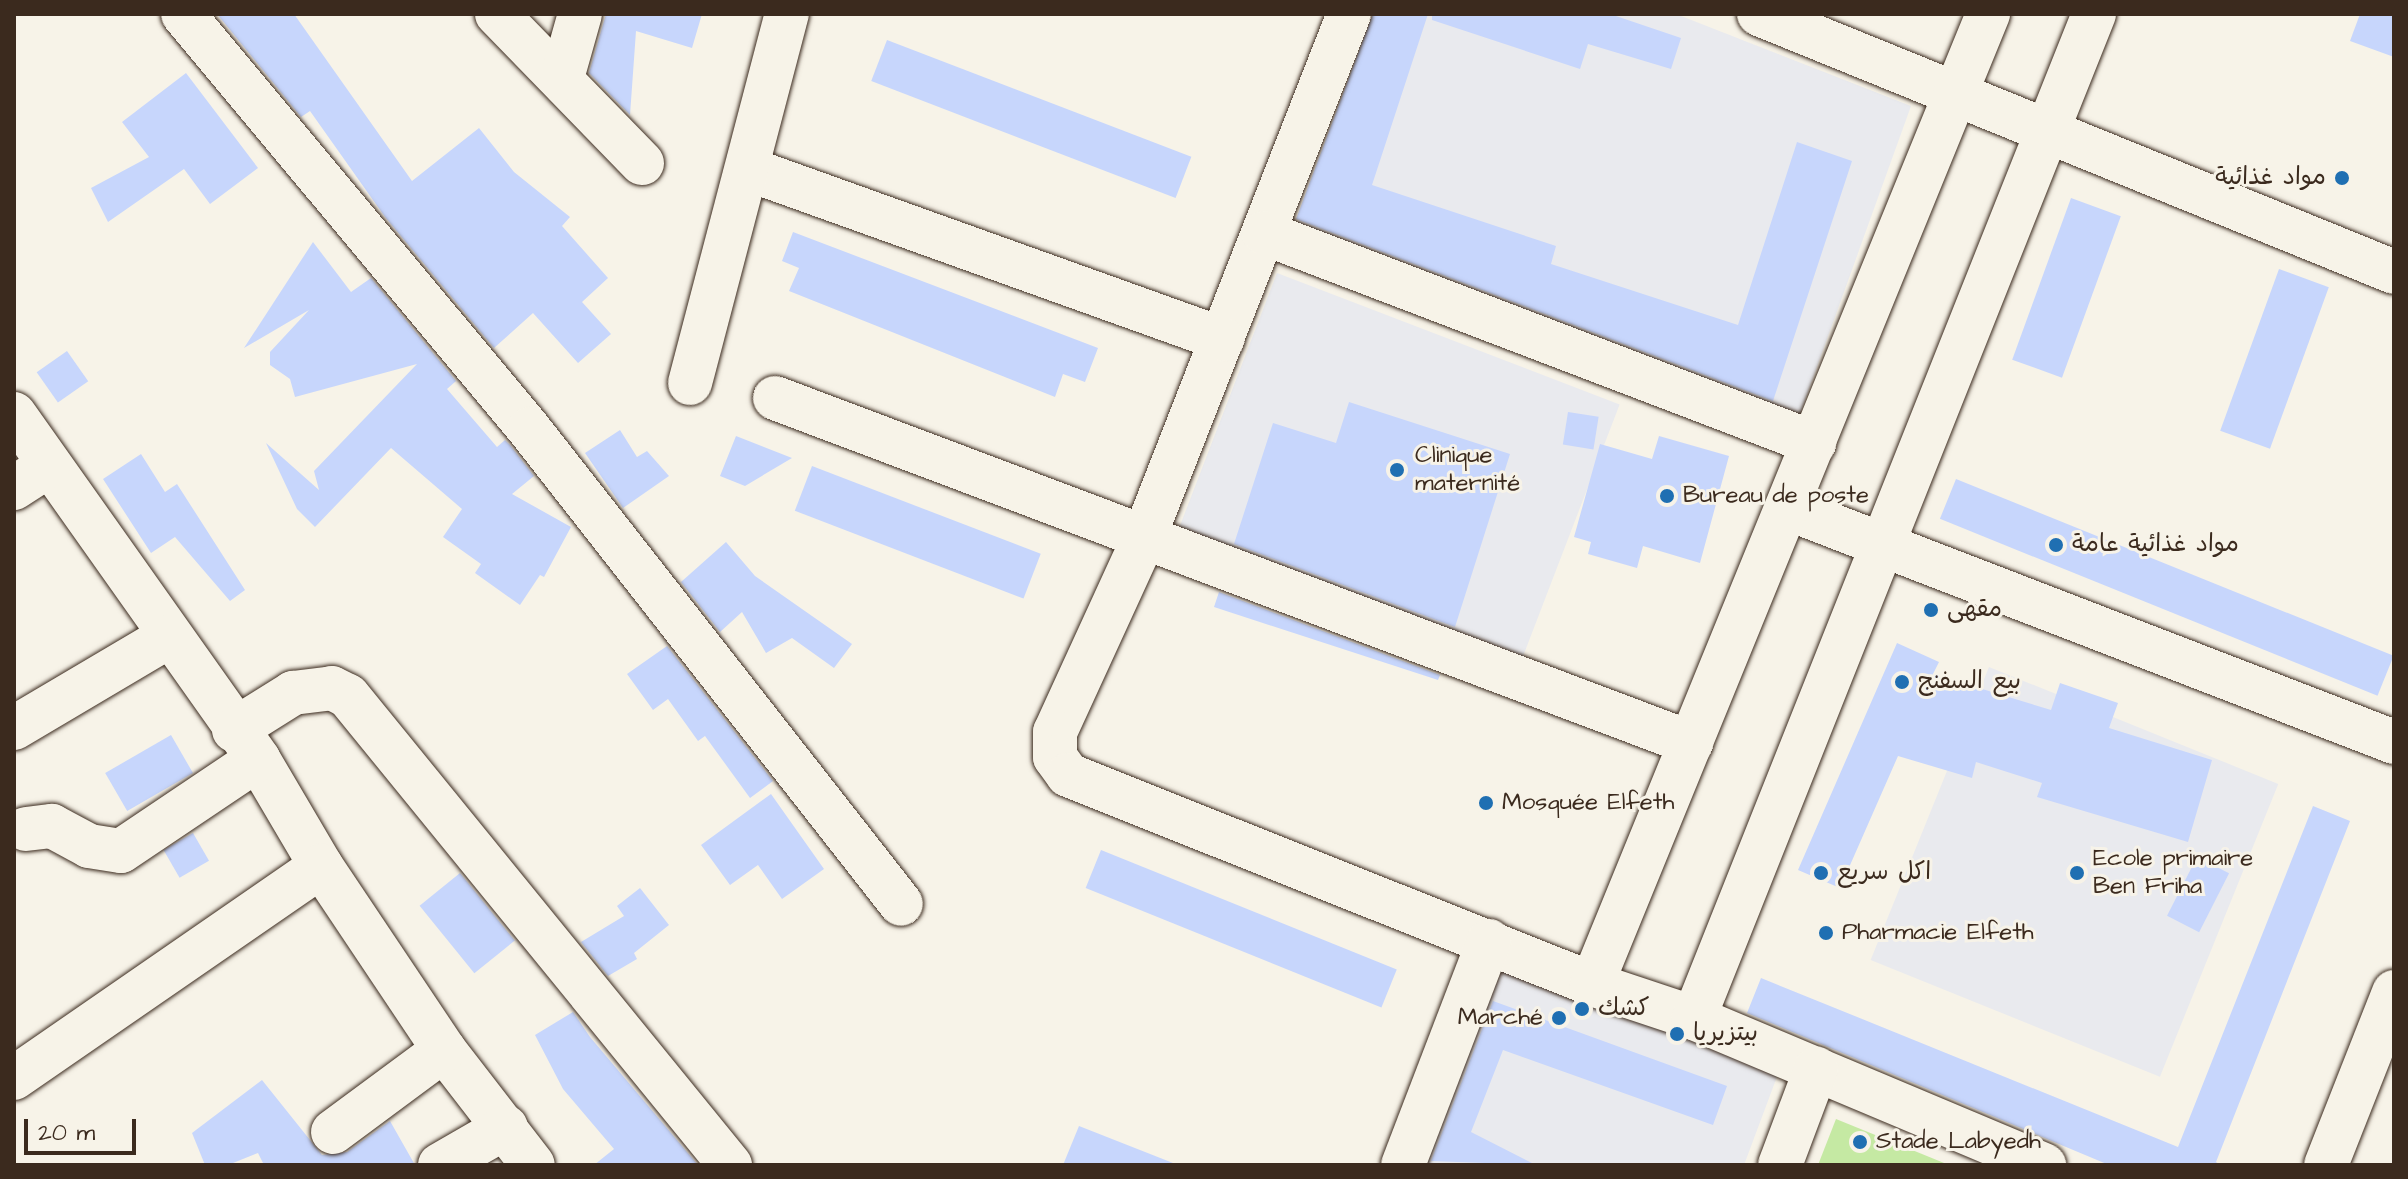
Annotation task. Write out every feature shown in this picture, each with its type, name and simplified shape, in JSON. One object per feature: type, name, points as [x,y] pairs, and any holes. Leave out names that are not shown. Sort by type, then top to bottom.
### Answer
[{"type":"street","points":[[183,14],[529,429],[901,904]]},
{"type":"street","points":[[497,14],[642,163]]},
{"type":"street","points":[[562,78],[580,14]]},
{"type":"street","points":[[690,383],[787,14]]},
{"type":"street","points":[[1349,14],[1143,540],[1055,732],[1055,757],[1068,775],[1592,984],[1694,1018],[2044,1165]]},
{"type":"street","points":[[1759,14],[2394,272]]},
{"type":"street","points":[[1592,984],[1988,14]]},
{"type":"street","points":[[1694,1018],[2094,14]]},
{"type":"street","points":[[748,169],[1222,339]]},
{"type":"street","points":[[1264,233],[1814,443]]},
{"type":"street","points":[[775,398],[1143,540],[1691,743]]},
{"type":"street","points":[[14,414],[31,477],[168,637],[246,745],[321,866],[444,1050],[533,1165]]},
{"type":"street","points":[[1787,508],[2394,742]]},
{"type":"street","points":[[14,728],[168,637]]},
{"type":"street","points":[[26,829],[52,826],[89,846],[121,851],[246,745],[293,693],[332,688],[348,696],[730,1165]]},
{"type":"street","points":[[14,1078],[321,866]]},
{"type":"street","points":[[1403,1165],[1489,941]]},
{"type":"street","points":[[2326,1165],[2394,992]]},
{"type":"street","points":[[333,1132],[444,1050]]},
{"type":"street","points":[[1780,1165],[1816,1069]]},
{"type":"street","points":[[440,1165],[506,1127]]},
{"type":"shaded area","points":[[1373,14],[1676,14],[1911,106],[1800,414],[1298,223]]},
{"type":"shaded area","name":"Clinique maternité","points":[[1277,273],[1620,405],[1517,672],[1175,540]]},
{"type":"shaded area","name":"Ecole primaire Ben Friha","points":[[1989,667],[2278,784],[2160,1077],[1871,960]]},
{"type":"shaded area","name":"Marché","points":[[1500,962],[1778,1074],[1744,1165],[1422,1165]]},
{"type":"green space","name":"Stade Labyedh","points":[[1836,1119],[1949,1165],[1818,1165]]},
{"type":"building","points":[[217,14],[294,14],[412,181],[479,128],[514,172],[570,217],[562,226],[608,278],[582,302],[611,334],[578,363],[533,313],[494,348],[385,217],[310,111],[301,117]]},
{"type":"building","points":[[606,14],[702,14],[692,48],[636,31],[630,115],[589,73]]},
{"type":"building","points":[[1373,14],[1428,14],[1372,185],[1556,246],[1551,264],[1738,325],[1797,142],[1852,161],[1773,401],[1296,219]]},
{"type":"building","points":[[1432,14],[1610,14],[1681,38],[1671,69],[1588,44],[1580,69],[1432,20]]},
{"type":"building","points":[[2360,14],[2394,14],[2394,57],[2350,41]]},
{"type":"building","points":[[887,40],[1191,157],[1176,198],[871,81]]},
{"type":"building","points":[[186,73],[258,168],[210,204],[184,169],[108,222],[91,188],[149,157],[122,122]]},
{"type":"building","points":[[2071,198],[2121,216],[2062,378],[2012,360]]},
{"type":"building","points":[[793,232],[1098,348],[1085,382],[1063,374],[1055,397],[789,291],[799,268],[782,261]]},
{"type":"building","points":[[313,242],[351,292],[371,278],[456,381],[447,389],[497,447],[505,440],[510,445],[534,476],[512,494],[571,527],[544,577],[540,575],[520,605],[475,573],[481,564],[443,537],[462,509],[391,448],[315,527],[297,509],[266,443],[319,490],[314,471],[417,364],[295,397],[290,379],[270,365],[270,352],[309,310],[244,348]]},
{"type":"building","points":[[2279,269],[2329,287],[2270,449],[2220,431]]},
{"type":"building","points":[[67,351],[88,381],[58,403],[37,372]]},
{"type":"building","points":[[1349,402],[1510,454],[1455,627],[1234,544],[1273,423],[1336,443]]},
{"type":"building","points":[[1568,412],[1599,417],[1593,449],[1563,445]]},
{"type":"building","points":[[620,430],[637,457],[647,451],[669,476],[623,508],[585,453]]},
{"type":"building","points":[[736,436],[792,458],[745,486],[720,476]]},
{"type":"building","points":[[1659,436],[1729,456],[1700,563],[1643,546],[1637,568],[1588,554],[1591,542],[1574,537],[1600,444],[1652,459]]},
{"type":"building","points":[[141,454],[165,492],[177,484],[245,590],[230,601],[175,537],[151,553],[103,479]]},
{"type":"building","points":[[812,466],[1041,554],[1024,599],[795,511]]},
{"type":"building","points":[[1956,479],[2394,656],[2378,696],[1940,519]]},
{"type":"building","points":[[726,542],[755,576],[852,644],[834,668],[792,638],[766,653],[742,612],[720,632],[681,582]]},
{"type":"building","points":[[1219,592],[1440,675],[1438,680],[1214,607]]},
{"type":"building","points":[[1897,643],[1939,662],[1933,674],[2051,710],[2060,683],[2118,703],[2109,728],[2212,760],[2188,842],[2037,797],[2042,783],[1976,762],[1972,778],[1898,756],[1840,888],[1798,870]]},
{"type":"building","points":[[667,646],[773,781],[750,798],[705,736],[698,741],[668,699],[653,710],[627,674]]},
{"type":"building","points":[[171,735],[193,773],[127,811],[105,773]]},
{"type":"building","points":[[771,794],[824,869],[782,899],[758,865],[730,885],[701,845]]},
{"type":"building","points":[[2313,806],[2350,821],[2216,1162],[2220,1165],[2109,1165],[1747,1013],[1761,978],[2178,1147]]},
{"type":"building","points":[[193,833],[209,861],[180,878],[164,850]]},
{"type":"building","points":[[1101,850],[1397,969],[1381,1008],[1086,888]]},
{"type":"building","points":[[2197,857],[2229,873],[2199,932],[2167,916]]},
{"type":"building","points":[[460,873],[515,941],[474,973],[420,906]]},
{"type":"building","points":[[640,888],[669,925],[634,953],[637,959],[608,976],[581,942],[624,916],[617,906]]},
{"type":"building","points":[[1493,1001],[1727,1086],[1713,1125],[1503,1050],[1471,1132],[1536,1165],[1431,1161]]},
{"type":"building","points":[[573,1012],[590,1037],[698,1165],[594,1165],[614,1149],[563,1089],[535,1035]]},
{"type":"building","points":[[262,1080],[322,1155],[347,1152],[390,1121],[415,1165],[264,1165],[258,1153],[228,1165],[205,1165],[192,1133]]},
{"type":"building","points":[[1079,1126],[1173,1163],[1173,1165],[1063,1165]]},
{"type":"place","name":"مواد غذائية","points":[[2342,178]]},
{"type":"place","name":"Clinique maternité","points":[[1397,470]]},
{"type":"place","name":"Bureau de poste","points":[[1667,496]]},
{"type":"place","name":"مواد غذائية عامة","points":[[2056,545]]},
{"type":"place","name":"مقهى","points":[[1931,610]]},
{"type":"place","name":"بيع السفنج","points":[[1902,682]]},
{"type":"place","name":"Mosquée Elfeth","points":[[1486,803]]},
{"type":"place","name":"اكل سريع","points":[[1821,873]]},
{"type":"place","name":"Ecole primaire Ben Friha","points":[[2077,873]]},
{"type":"place","name":"Pharmacie Elfeth","points":[[1826,933]]},
{"type":"place","name":"كشك","points":[[1582,1009]]},
{"type":"place","name":"Marché","points":[[1559,1018]]},
{"type":"place","name":"بيتزيريا","points":[[1677,1034]]},
{"type":"place","name":"Stade Labyedh","points":[[1860,1142]]}]
